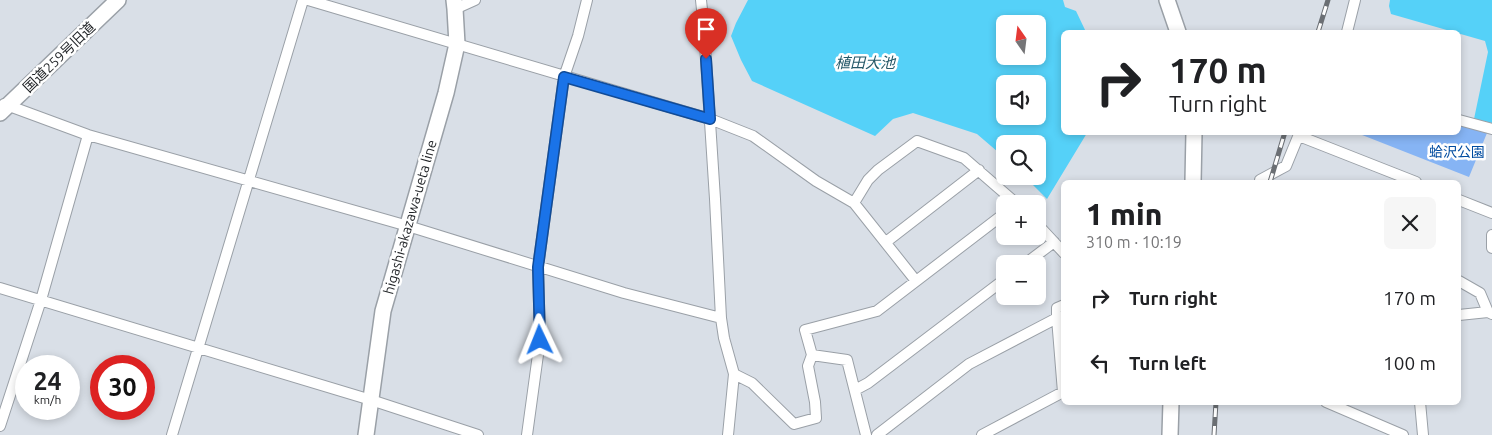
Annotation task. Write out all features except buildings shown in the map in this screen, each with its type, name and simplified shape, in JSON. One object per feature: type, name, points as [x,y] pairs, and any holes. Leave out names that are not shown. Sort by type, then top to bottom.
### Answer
[{"type":"main road","name":"国道259号旧道","points":[[3,107],[118,0]]},
{"type":"main road","points":[[1167,0],[1177,30]]},
{"type":"main road","name":"higashi-akazawa-ueta line","points":[[366,435],[383,311],[446,93],[457,44],[454,5]]},
{"type":"main road","points":[[1193,180],[1194,135]]},
{"type":"main road","points":[[1170,435],[1171,405]]},
{"type":"street","points":[[172,435],[303,0]]},
{"type":"street","points":[[308,0],[710,119],[753,136],[816,181],[854,203],[916,281]]},
{"type":"street","points":[[454,5],[475,0]]},
{"type":"street","points":[[527,435],[540,340],[538,267],[564,77],[588,0]]},
{"type":"street","points":[[701,0],[722,318],[724,338],[734,374],[728,435]]},
{"type":"street","points":[[1348,30],[1356,0]]},
{"type":"street","points":[[3,107],[88,135],[408,226],[624,293],[722,318]]},
{"type":"street","points":[[1461,120],[1492,128]]},
{"type":"street","points":[[0,426],[41,300],[88,135]]},
{"type":"street","points":[[1260,180],[1286,166],[1299,135]]},
{"type":"street","points":[[1301,135],[1411,180]]},
{"type":"street","points":[[854,203],[868,180],[878,170],[917,141],[964,158],[1007,195]]},
{"type":"street","points":[[886,242],[979,170]]},
{"type":"street","points":[[1461,201],[1492,213]]},
{"type":"street","points":[[734,374],[752,383],[794,424],[816,418],[808,366],[812,355],[805,330],[877,311],[996,220]]},
{"type":"street","points":[[1046,234],[1061,249]]},
{"type":"street","points":[[1492,235],[1492,248]]},
{"type":"street","points":[[1037,255],[1054,242]]},
{"type":"street","points":[[1461,282],[1480,293],[1490,313],[1461,315]]},
{"type":"street","points":[[855,390],[868,383],[996,286]]},
{"type":"street","points":[[0,288],[370,400],[478,435]]},
{"type":"street","points":[[1061,306],[1057,308],[1061,367]]},
{"type":"street","points":[[877,435],[970,364],[1057,318]]},
{"type":"street","points":[[812,355],[847,360],[866,435]]},
{"type":"street","points":[[982,435],[1061,393]]},
{"type":"street","points":[[1333,405],[1403,435]]},
{"type":"street","points":[[1420,405],[1422,435]]},
{"type":"green space","name":"蛤沢公園","points":[[1461,126],[1487,133],[1469,177],[1362,135],[1461,135]]},
{"type":"water","name":"植田大池","points":[[748,0],[1063,0],[1065,7],[1076,11],[1085,30],[1061,30],[1061,135],[1086,135],[1047,199],[1046,195],[1043,195],[1033,185],[1046,185],[1046,135],[996,135],[996,150],[977,134],[913,113],[893,119],[875,136],[752,81],[731,36]]},
{"type":"water","points":[[1390,0],[1492,0],[1492,123],[1474,119],[1488,52],[1485,41],[1461,34],[1461,30],[1447,30],[1391,14]]},
{"type":"railway","points":[[1319,30],[1328,0]]},
{"type":"railway","points":[[1271,180],[1284,135]]},
{"type":"railway","points":[[1214,435],[1216,405]]},
{"type":"route","points":[[540,340],[538,267],[564,77],[710,119],[706,59]]}]
